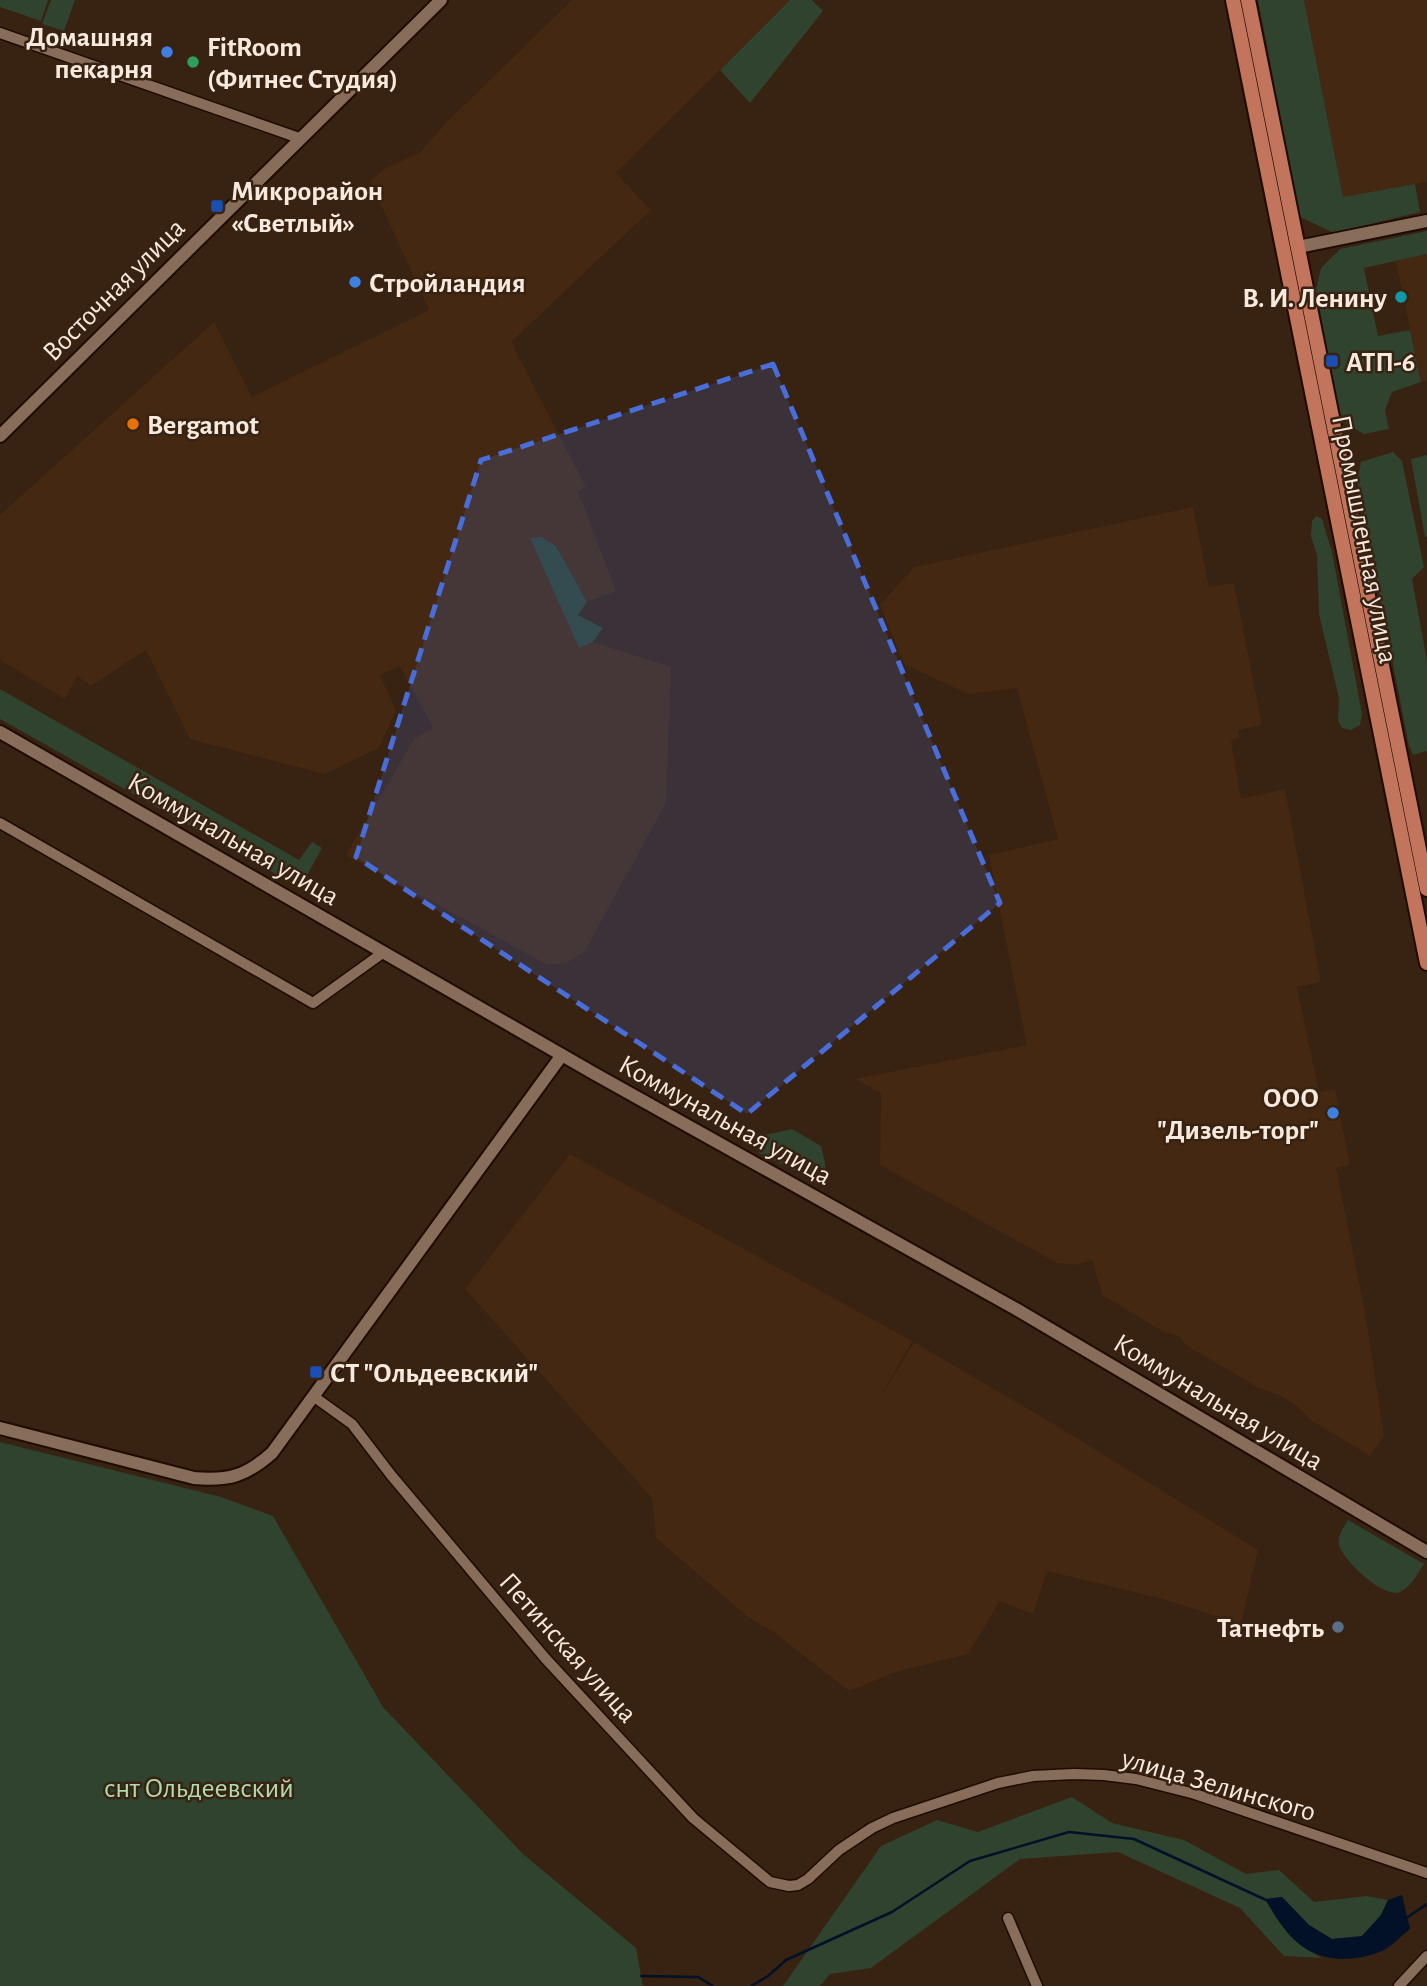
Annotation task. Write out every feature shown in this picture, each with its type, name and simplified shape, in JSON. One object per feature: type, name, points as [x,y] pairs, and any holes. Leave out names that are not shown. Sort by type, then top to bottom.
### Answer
[{"type":"main road","name":"Восточная улица","points":[[0,436],[441,0]]},
{"type":"main road","name":"Промышленная улица","points":[[1233,0],[1248,37],[1291,249],[1325,456],[1427,963]]},
{"type":"main road","name":"Промышленная улица","points":[[1248,0],[1248,37]]},
{"type":"main road","points":[[1291,249],[1427,221]]},
{"type":"main road","points":[[1304,278],[1310,255],[1323,242]]},
{"type":"main road","name":"Промышленная улица","points":[[1291,249],[1304,278],[1427,889]]},
{"type":"main road","points":[[1325,456],[1340,454]]},
{"type":"main road","name":"Коммунальная улица","points":[[0,732],[562,1055],[1016,1309],[1427,1552]]},
{"type":"main road","points":[[1387,767],[1402,764]]},
{"type":"main road","points":[[0,1428],[194,1478],[230,1478],[257,1466],[272,1453],[562,1055]]},
{"type":"street","points":[[0,33],[299,138]]},
{"type":"street","points":[[0,823],[313,1003],[384,952]]},
{"type":"street","name":"Петинская улица","points":[[313,1396],[352,1424],[391,1475],[545,1658],[693,1818],[770,1882]]},
{"type":"street","name":"улица Зелинского","points":[[770,1882],[798,1885],[839,1850],[872,1828],[893,1818],[998,1783],[1033,1776],[1074,1774],[1104,1774],[1136,1779],[1195,1794],[1427,1873]]},
{"type":"street","points":[[1009,1918],[1037,1986]]},
{"type":"street","points":[[1399,1986],[1427,1956]]},
{"type":"highlighted area","points":[[773,364],[1000,903],[747,1114],[356,857],[481,460]]},
{"type":"shaded area","points":[[572,0],[790,0],[616,173],[651,210],[511,342],[586,487],[578,491],[616,591],[587,602],[556,546],[579,647],[593,642],[671,667],[666,803],[585,951],[568,962],[548,965],[346,855],[414,739],[433,728],[400,666],[380,675],[396,711],[379,748],[324,774],[190,739],[146,650],[91,686],[77,676],[65,699],[0,660],[0,515],[214,322],[252,397],[429,310],[370,181],[383,170],[420,152],[447,122]]},
{"type":"shaded area","points":[[1304,0],[1427,0],[1427,182],[1343,197]]},
{"type":"shaded area","name":"АТП-6","points":[[1427,254],[1427,381],[1421,382],[1396,261]]},
{"type":"shaded area","points":[[1193,507],[1209,587],[1234,583],[1262,725],[1238,730],[1239,738],[1231,740],[1241,799],[1285,789],[1321,982],[1297,987],[1319,1092],[1335,1089],[1350,1165],[1336,1168],[1365,1312],[1384,1436],[1370,1456],[1311,1420],[1297,1406],[1279,1395],[1259,1388],[1186,1345],[1179,1336],[1166,1333],[1102,1295],[1092,1260],[1075,1265],[1057,1263],[880,1165],[881,1093],[855,1079],[1027,1045],[989,855],[1058,839],[1017,688],[968,694],[904,664],[880,605],[914,567]]},
{"type":"shaded area","points":[[570,1154],[912,1341],[877,1403],[914,1342],[1062,1429],[1258,1550],[1241,1624],[1159,1598],[1047,1571],[1033,1614],[1000,1601],[968,1654],[896,1672],[849,1691],[775,1633],[749,1618],[656,1538],[652,1498],[465,1289]]},
{"type":"green space","points":[[0,0],[48,0],[41,21],[0,7]]},
{"type":"green space","points":[[51,0],[75,0],[64,31],[42,24]]},
{"type":"green space","points":[[790,0],[812,0],[823,11],[750,103],[720,70]]},
{"type":"green space","points":[[1258,0],[1304,0],[1343,197],[1415,184],[1420,212],[1334,233],[1300,217]]},
{"type":"green space","points":[[1427,231],[1427,254],[1364,268],[1378,336],[1410,330],[1421,382],[1392,392],[1385,410],[1389,429],[1364,434],[1339,419],[1316,290],[1321,268],[1340,249]]},
{"type":"green space","points":[[1393,452],[1402,461],[1424,567],[1412,579],[1427,661],[1427,751],[1413,755],[1409,746],[1357,480],[1361,462]]},
{"type":"green space","points":[[1427,455],[1427,537],[1425,537],[1411,459]]},
{"type":"green space","points":[[1316,516],[1322,519],[1332,552],[1362,714],[1360,725],[1351,730],[1342,728],[1338,721],[1339,698],[1319,614],[1317,555],[1311,536],[1312,521]]},
{"type":"green space","points":[[541,537],[556,546],[587,602],[578,615],[603,628],[593,642],[579,648],[530,538]]},
{"type":"green space","points":[[0,689],[299,860],[312,842],[322,848],[300,888],[0,719]]},
{"type":"green space","points":[[792,1129],[821,1146],[826,1170],[820,1183],[759,1153],[756,1145],[760,1136]]},
{"type":"green space","name":"снт Ольдеевский","points":[[0,1442],[221,1497],[273,1516],[383,1707],[523,1854],[636,1948],[643,1986],[0,1986]]},
{"type":"green space","points":[[1348,1520],[1424,1564],[1408,1587],[1393,1593],[1384,1590],[1365,1577],[1348,1560],[1339,1545],[1339,1538]]},
{"type":"green space","points":[[1072,1797],[1112,1823],[1184,1840],[1246,1874],[1279,1870],[1314,1902],[1367,1896],[1388,1900],[1381,1915],[1362,1936],[1332,1939],[1309,1925],[1282,1897],[1266,1899],[1276,1918],[1289,1933],[1322,1958],[1284,1956],[1240,1908],[1118,1852],[1020,1859],[871,1968],[830,1974],[820,1986],[783,1986],[881,1846],[937,1820],[978,1832]]},
{"type":"water","points":[[1402,1895],[1410,1929],[1384,1950],[1348,1959],[1327,1957],[1304,1948],[1287,1932],[1265,1899],[1282,1897],[1309,1925],[1332,1939],[1362,1936],[1381,1915],[1388,1900]]},
{"type":"waterway","points":[[751,1986],[768,1976],[786,1960],[892,1912],[970,1861],[1069,1832],[1134,1839],[1266,1900]]},
{"type":"waterway","points":[[1405,1919],[1427,1904]]},
{"type":"waterway","points":[[641,1976],[698,1977],[713,1986]]},
{"type":"place","name":"Домашняя пекарня","points":[[167,52]]},
{"type":"place","name":"FitRoom (Фитнес Студия)","points":[[193,62]]},
{"type":"place","name":"Микрорайон «Светлый»","points":[[217,206]]},
{"type":"place","name":"Стройландия","points":[[355,282]]},
{"type":"place","name":"В. И. Ленину","points":[[1401,297]]},
{"type":"place","name":"АТП-6","points":[[1332,361]]},
{"type":"place","name":"Bergamot","points":[[133,424]]},
{"type":"place","name":"ООО \"Дизель-торг\"","points":[[1333,1113]]},
{"type":"place","name":"СТ \"Ольдеевский\"","points":[[316,1372]]},
{"type":"place","name":"Татнефть","points":[[1338,1627]]}]
